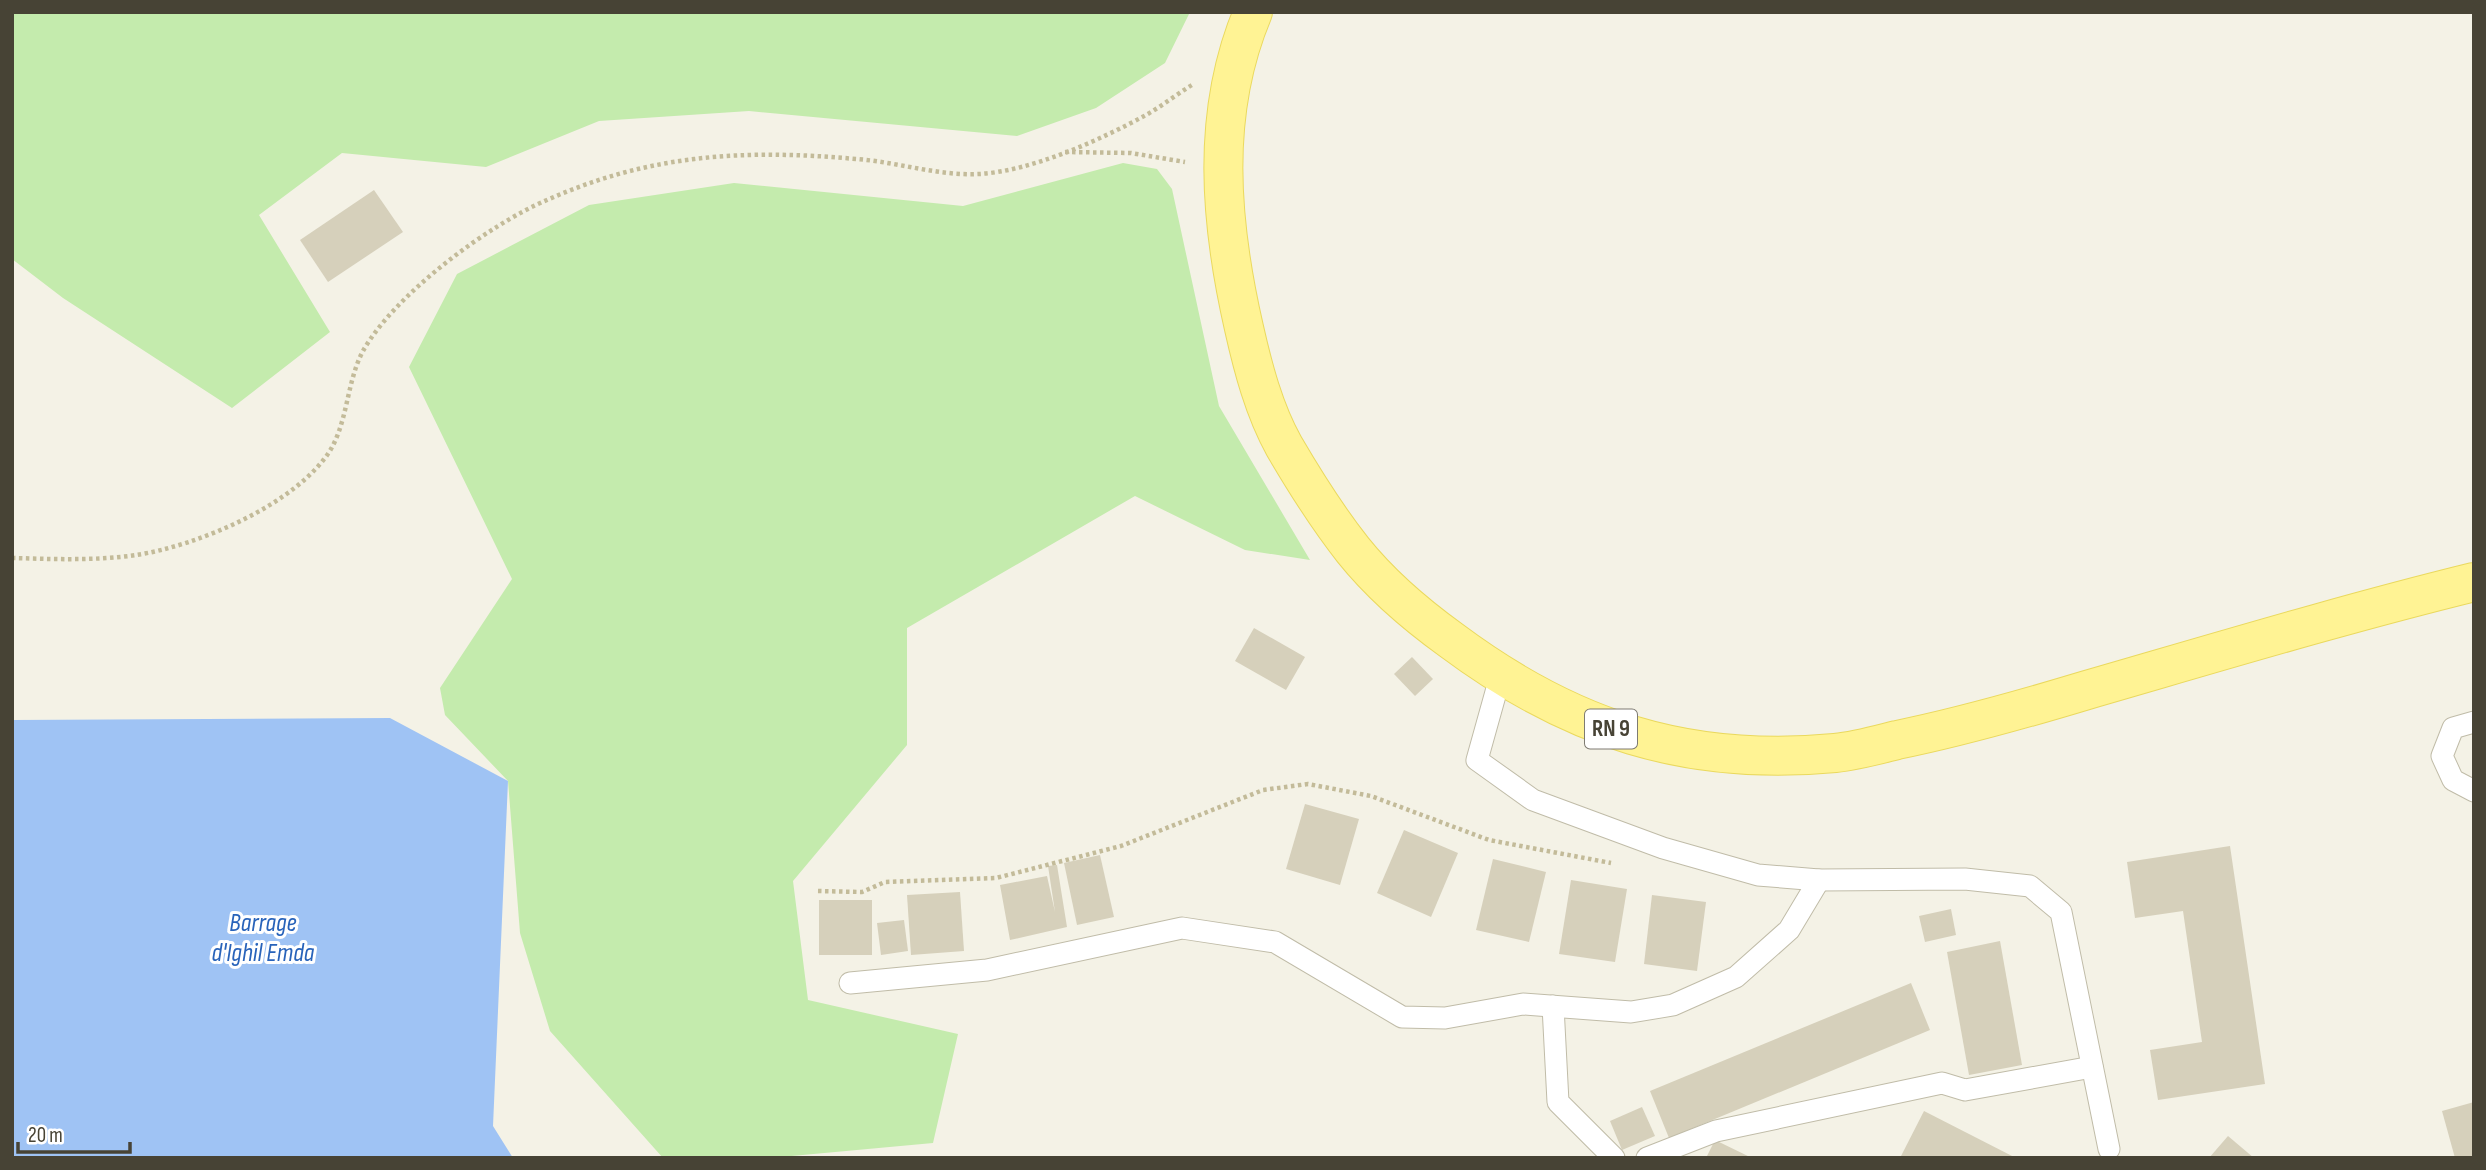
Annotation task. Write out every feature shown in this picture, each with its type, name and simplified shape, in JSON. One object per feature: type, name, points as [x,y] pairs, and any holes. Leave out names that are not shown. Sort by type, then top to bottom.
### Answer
[{"type":"main road","name":"RN 9","points":[[1253,12],[1239,56],[1224,127],[1223,192],[1229,259],[1255,372],[1278,435],[1302,476],[1355,552],[1407,607],[1541,700],[1627,736],[1695,750],[1775,755],[1839,752],[2029,707],[2361,610],[2474,582]]},
{"type":"lane","points":[[1501,674],[1477,760],[1533,800],[1662,848],[1758,876],[1819,880],[1965,879],[2030,886],[2061,912],[2109,1149]]},
{"type":"lane","points":[[2474,722],[2453,728],[2442,755],[2453,780],[2474,791]]},
{"type":"lane","points":[[850,983],[987,970],[1182,928],[1275,942],[1402,1017],[1445,1018],[1522,1004],[1631,1012],[1673,1006],[1736,977],[1789,930],[1819,880]]},
{"type":"lane","points":[[1553,1006],[1558,1101],[1614,1158]]},
{"type":"lane","points":[[1647,1158],[1716,1130],[1942,1083],[1965,1090],[2092,1067]]},
{"type":"path","points":[[12,558],[136,555],[212,534],[262,509],[301,482],[330,449],[363,351],[405,297],[477,241],[545,201],[621,173],[689,157],[756,154],[859,159],[933,172],[980,174],[1027,165],[1148,114],[1239,56]]},
{"type":"path","points":[[1061,152],[1131,153],[1180,160],[1192,163],[1223,192]]},
{"type":"path","points":[[818,891],[862,892],[885,881],[996,878],[1121,846],[1264,790],[1308,784],[1371,796],[1489,840],[1624,865]]},
{"type":"green space","points":[[12,12],[1190,12],[1165,63],[1096,108],[1017,136],[749,111],[599,121],[486,167],[342,153],[259,215],[330,332],[232,408],[63,298],[12,259]]},
{"type":"green space","points":[[1123,163],[1157,169],[1172,189],[1219,406],[1310,560],[1245,550],[1135,496],[907,628],[907,745],[793,881],[808,1000],[958,1034],[933,1143],[770,1158],[663,1158],[550,1031],[520,933],[508,781],[445,715],[440,688],[512,579],[409,367],[457,274],[589,205],[734,183],[963,206]]},
{"type":"water","name":"Barrage d'Ighil Emda","points":[[390,718],[508,781],[493,1126],[513,1158],[12,1158],[12,720]]},
{"type":"building","points":[[374,190],[403,232],[328,282],[300,240]]},
{"type":"building","points":[[1254,628],[1305,657],[1286,690],[1235,661]]},
{"type":"building","points":[[1412,657],[1433,679],[1415,696],[1394,674]]},
{"type":"building","points":[[1305,804],[1359,819],[1340,885],[1286,869]]},
{"type":"building","points":[[1404,830],[1458,853],[1431,917],[1377,893]]},
{"type":"building","points":[[2230,846],[2265,1084],[2158,1100],[2150,1050],[2202,1042],[2183,911],[2135,918],[2127,862]]},
{"type":"building","points":[[1100,855],[1114,917],[1077,925],[1064,863]]},
{"type":"building","points":[[1493,859],[1546,872],[1529,942],[1476,930]]},
{"type":"building","points":[[1057,865],[1067,927],[1010,940],[1000,885],[1047,876],[1055,912],[1048,866]]},
{"type":"building","points":[[1571,880],[1627,889],[1615,962],[1559,954]]},
{"type":"building","points":[[960,892],[964,951],[911,955],[907,895]]},
{"type":"building","points":[[1652,895],[1706,902],[1697,971],[1644,964]]},
{"type":"building","points":[[819,900],[872,900],[872,955],[819,955]]},
{"type":"building","points":[[1951,909],[1956,935],[1925,942],[1919,916]]},
{"type":"building","points":[[904,920],[908,951],[881,955],[877,923]]},
{"type":"building","points":[[2000,941],[2022,1065],[1969,1075],[1947,952]]},
{"type":"building","points":[[1911,983],[1930,1030],[1669,1138],[1650,1091]]},
{"type":"building","points":[[2474,1102],[2474,1158],[2455,1158],[2442,1111]]},
{"type":"building","points":[[1642,1107],[1655,1136],[1622,1150],[1610,1121]]},
{"type":"building","points":[[1924,1111],[2016,1158],[1900,1158]]},
{"type":"building","points":[[2228,1136],[2254,1158],[2209,1158]]},
{"type":"building","points":[[1715,1140],[1752,1158],[1706,1158]]}]
